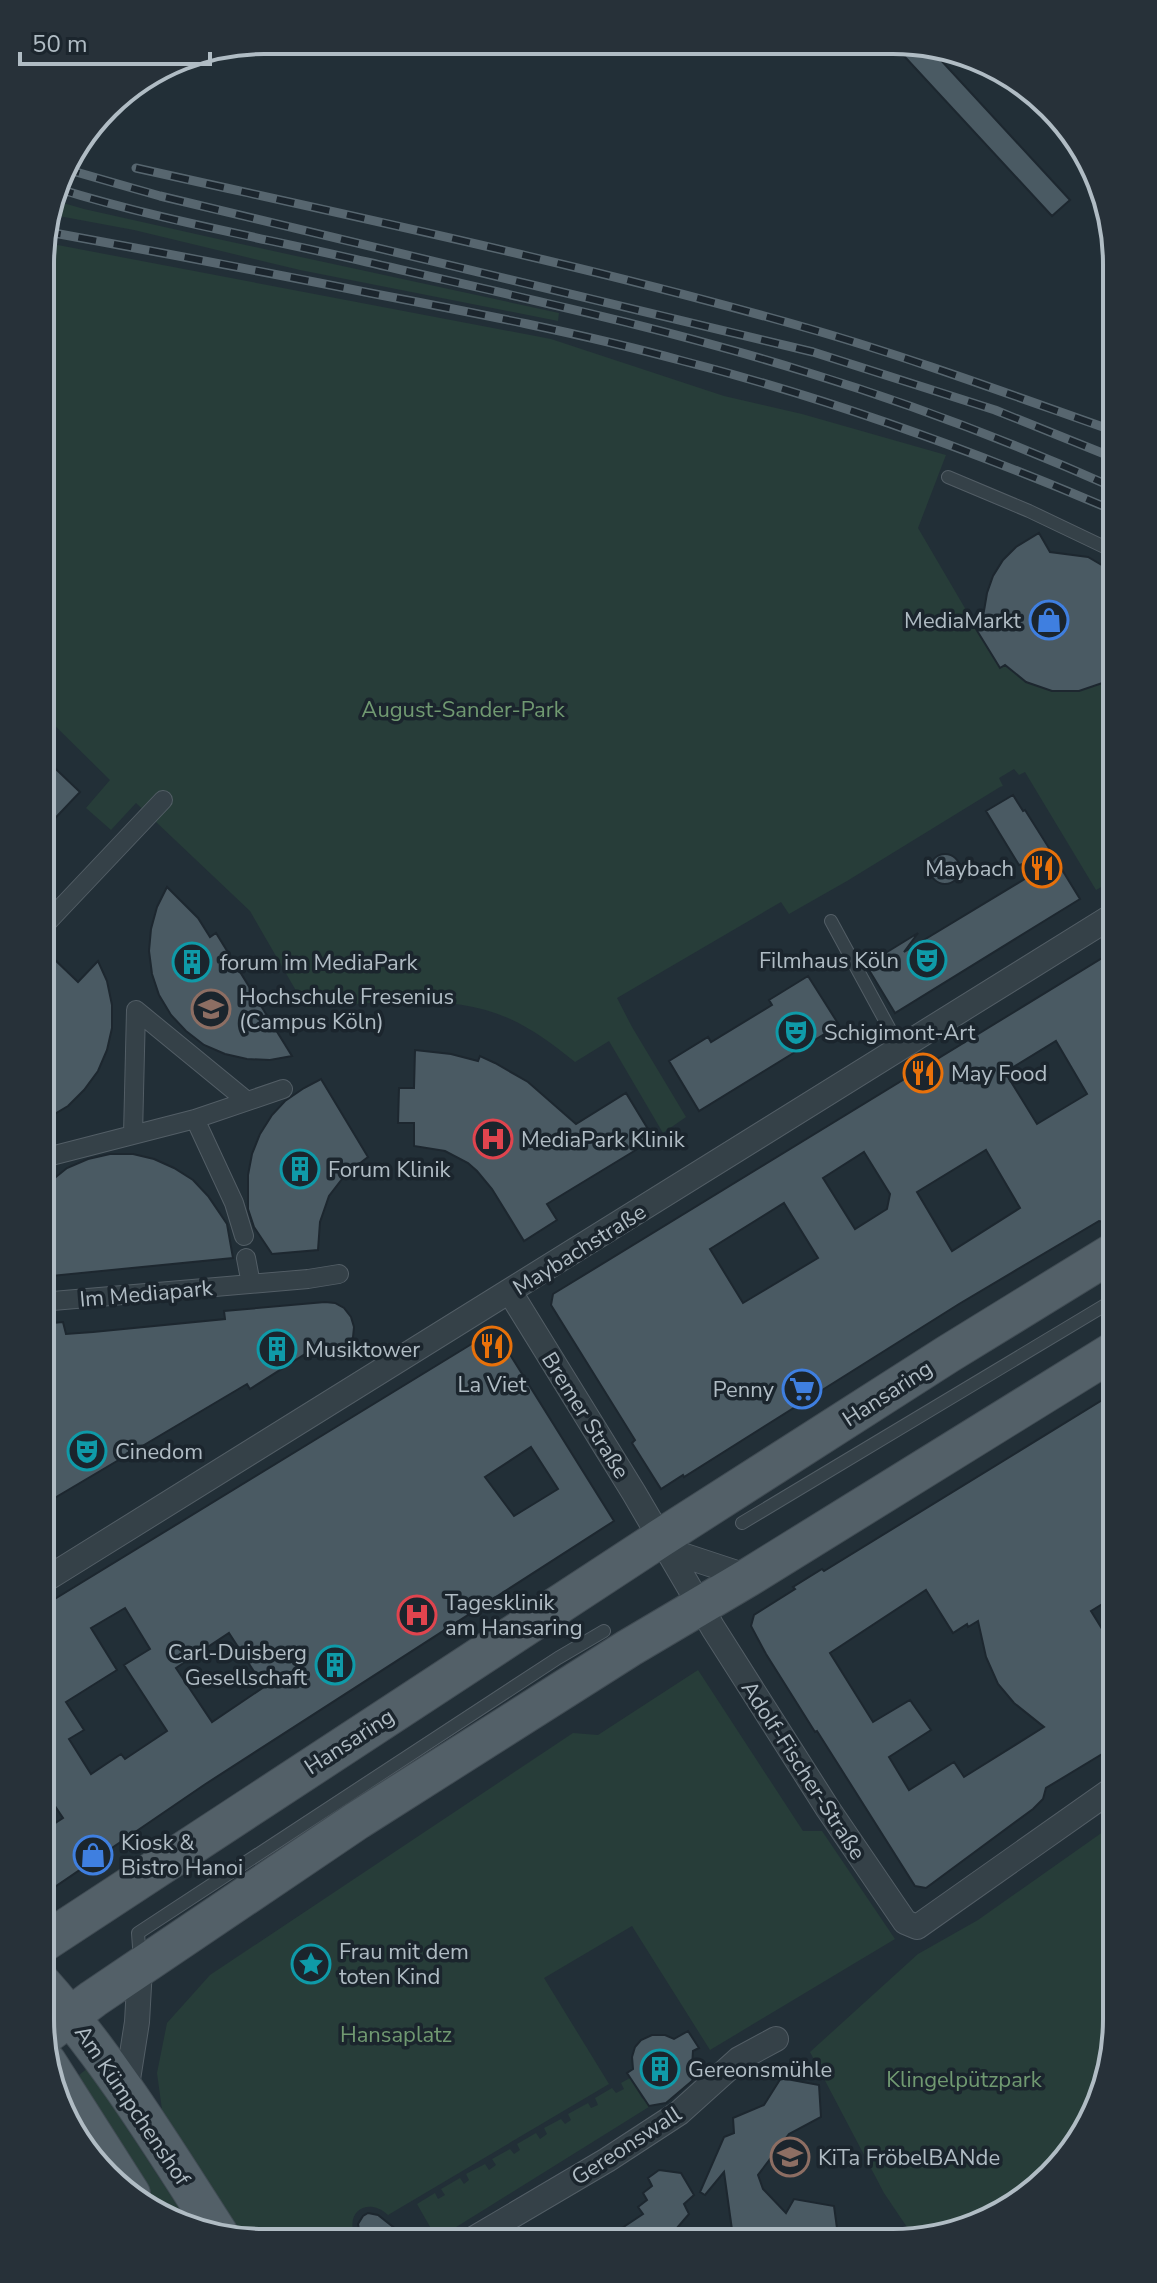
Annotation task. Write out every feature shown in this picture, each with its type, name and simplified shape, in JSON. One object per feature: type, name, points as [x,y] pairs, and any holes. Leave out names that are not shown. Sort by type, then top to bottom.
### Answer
[{"type":"main road","name":"Hansaring","points":[[54,1936],[663,1544],[773,1486],[948,1354],[1103,1259]]},
{"type":"main road","points":[[57,2027],[358,1820],[566,1670],[700,1606],[1103,1358]]},
{"type":"main road","name":"Am Kümpchenshof","points":[[57,2027],[126,2092],[211,2222]]},
{"type":"main road","points":[[70,2098],[112,2164]]},
{"type":"street","points":[[54,915],[163,800]]},
{"type":"street","name":"Maybachstraße","points":[[54,1574],[1103,922]]},
{"type":"street","points":[[133,1135],[133,1002],[247,1101]]},
{"type":"street","points":[[54,1157],[195,1119],[283,1089]]},
{"type":"street","points":[[195,1119],[234,1203],[244,1236]]},
{"type":"street","points":[[246,1258],[251,1284]]},
{"type":"street","name":"Im Mediapark","points":[[54,1301],[339,1274]]},
{"type":"street","name":"Bremer Straße","points":[[510,1292],[663,1544]]},
{"type":"street","points":[[663,1544],[749,1577]]},
{"type":"street","points":[[663,1544],[700,1606]]},
{"type":"street","name":"Adolf-Fischer-Straße","points":[[700,1606],[845,1834],[905,1922],[917,1927],[1103,1796]]},
{"type":"street","points":[[126,2092],[137,2022],[140,1968]]},
{"type":"street","name":"Gereonswall","points":[[490,2229],[679,2113],[739,2059],[776,2039]]},
{"type":"lane","points":[[948,477],[1103,546]]},
{"type":"lane","points":[[831,921],[900,1048]]},
{"type":"lane","points":[[742,1523],[773,1486],[1103,1306]]},
{"type":"lane","points":[[566,1670],[604,1631]]},
{"type":"green space","points":[[63,203],[559,313],[558,321],[300,270],[134,230],[60,216],[61,209]]},
{"type":"green space","name":"August-Sander-Park","points":[[55,244],[551,339],[724,396],[802,414],[946,455],[918,528],[1000,668],[1005,665],[1030,682],[1052,690],[1075,690],[1103,682],[1103,886],[1096,890],[1025,772],[1019,775],[1014,769],[999,778],[1003,786],[847,881],[789,914],[781,902],[617,998],[686,1117],[663,1133],[609,1041],[575,1062],[517,1022],[459,1004],[408,1001],[306,1008],[250,911],[136,803],[111,830],[86,808],[110,780],[54,725]]},
{"type":"green space","name":"Hansaplatz","points":[[698,1670],[803,1831],[822,1831],[895,1939],[710,2050],[632,1926],[544,1978],[609,2084],[388,2215],[374,2207],[361,2209],[353,2218],[353,2229],[236,2227],[164,2124],[157,2073],[167,2023],[210,1975],[573,1733],[598,1735]]},
{"type":"green space","name":"Klingelpützpark","points":[[1103,1832],[1103,2033],[1092,2087],[1081,2112],[1060,2147],[1021,2186],[998,2201],[961,2218],[908,2228],[884,2193],[810,2052],[918,1954],[978,1920]]},
{"type":"green space","points":[[88,2068],[181,2212],[151,2196],[96,2112],[79,2075]]},
{"type":"green space","points":[[630,2078],[642,2098],[652,2105],[453,2229],[431,2229],[417,2204],[435,2193],[438,2199],[445,2195],[441,2189],[460,2178],[464,2184],[469,2180],[466,2174],[485,2164],[489,2170],[496,2165],[492,2159],[510,2149],[514,2154],[520,2150],[517,2144],[536,2133],[540,2139],[547,2134],[544,2128],[561,2119],[565,2124],[571,2120],[568,2114],[588,2103],[591,2108],[598,2105],[595,2098],[612,2088],[616,2093],[624,2089],[621,2083]]},
{"type":"building","points":[[903,55],[940,60],[1070,200],[1052,216]]},
{"type":"building","name":"MediaMarkt","points":[[1039,533],[1050,552],[1088,557],[1103,566],[1103,683],[1079,691],[1052,691],[1026,682],[1005,665],[1000,668],[976,629],[983,624],[978,615],[984,611],[993,576],[1016,547]]},
{"type":"building","points":[[54,767],[80,792],[54,819]]},
{"type":"building","points":[[1013,795],[1054,856],[1019,865],[986,811]]},
{"type":"building","name":"Maybach","points":[[945,854],[955,859],[960,869],[955,879],[945,884],[935,879],[930,869],[935,859]]},
{"type":"building","points":[[1056,860],[1080,899],[895,1013],[866,965],[918,933],[904,952]]},
{"type":"building","name":"forum im MediaPark","points":[[167,887],[198,918],[210,937],[216,933],[292,1056],[270,1060],[225,1054],[204,1045],[171,1015],[159,995],[149,951],[157,907]]},
{"type":"building","points":[[1103,958],[1103,1222],[1099,1221],[959,1304],[661,1489],[632,1443],[635,1440],[551,1305],[553,1294]],"holes":[[[1056,1041],[1087,1094],[1037,1124],[1005,1072]],[[986,1150],[1020,1208],[952,1251],[917,1192]],[[864,1152],[890,1194],[887,1209],[855,1229],[823,1178]],[[784,1203],[818,1258],[743,1303],[710,1249]]]},
{"type":"building","points":[[54,959],[78,982],[98,961],[107,981],[112,1005],[112,1028],[98,1071],[68,1106],[54,1114]]},
{"type":"building","points":[[808,976],[839,1025],[699,1111],[669,1061],[708,1037],[711,1042],[772,1005],[769,1000]]},
{"type":"building","name":"MediaPark Klinik","points":[[415,1050],[478,1061],[480,1056],[528,1082],[576,1124],[626,1093],[654,1139],[547,1204],[557,1220],[524,1241],[492,1189],[477,1171],[445,1151],[414,1146],[414,1123],[398,1123],[399,1088],[414,1088]]},
{"type":"building","name":"Forum Klinik","points":[[321,1079],[368,1157],[346,1174],[329,1196],[320,1222],[318,1250],[272,1254],[254,1227],[248,1209],[248,1175],[252,1154],[272,1115],[285,1101]]},
{"type":"building","points":[[110,1154],[133,1154],[154,1159],[193,1180],[227,1224],[233,1258],[54,1276],[54,1178],[67,1168]]},
{"type":"building","name":"Cinedom","points":[[335,1303],[351,1317],[353,1337],[340,1353],[320,1356],[310,1351],[250,1389],[247,1384],[54,1498],[54,1323],[63,1322],[66,1334],[225,1319],[224,1311]]},
{"type":"building","points":[[488,1334],[499,1337],[614,1521],[204,1785],[54,1887],[54,1824],[63,1818],[54,1805],[54,1599]],"holes":[[[531,1447],[558,1489],[514,1516],[485,1477]],[[125,1608],[150,1649],[124,1665],[167,1731],[125,1759],[121,1754],[91,1774],[69,1739],[84,1730],[66,1702],[117,1670],[91,1628]],[[229,1633],[264,1687],[212,1722],[176,1668]]]},
{"type":"building","points":[[1103,1400],[1103,1604],[1091,1611],[1103,1630],[1103,1753],[1046,1788],[1043,1799],[1033,1809],[926,1888],[915,1886],[815,1732],[751,1626],[754,1615],[822,1569],[824,1571]],"holes":[[[926,1590],[953,1633],[967,1624],[968,1627],[978,1621],[986,1657],[998,1684],[1014,1703],[1044,1727],[964,1777],[954,1762],[909,1790],[889,1757],[931,1730],[910,1700],[873,1722],[830,1653]]]},
{"type":"building","name":"Gereonsmühle","points":[[688,2031],[699,2048],[693,2051],[695,2074],[692,2081],[666,2103],[649,2106],[627,2073],[633,2069],[635,2047],[652,2035],[674,2039]]},
{"type":"building","points":[[781,2078],[819,2085],[821,2117],[789,2134],[758,2175],[763,2189],[786,2213],[794,2199],[834,2206],[837,2229],[732,2229],[724,2172],[705,2195],[700,2192],[724,2137],[734,2133],[733,2118],[764,2105]]},
{"type":"building","points":[[659,2170],[681,2173],[694,2195],[684,2204],[689,2214],[676,2229],[620,2229],[643,2214],[638,2207],[647,2200],[643,2193],[652,2186],[648,2178]]},
{"type":"building","points":[[368,2213],[378,2215],[396,2229],[359,2229],[363,2216]]},
{"type":"railway","points":[[136,168],[473,243],[724,305],[885,352],[1103,427]]},
{"type":"railway","points":[[76,172],[160,196],[813,352],[995,410],[1103,453]]},
{"type":"railway","points":[[67,191],[172,219],[588,313],[752,356],[924,411],[1103,483]]},
{"type":"railway","points":[[56,234],[488,316],[644,351],[794,392],[903,428],[1103,506]]},
{"type":"place","name":"MediaMarkt","points":[[1049,620]]},
{"type":"place","name":"Maybach","points":[[1042,868]]},
{"type":"place","name":"Filmhaus Köln","points":[[927,960]]},
{"type":"place","name":"forum im MediaPark","points":[[192,962]]},
{"type":"place","name":"Hochschule Fresenius (Campus Köln)","points":[[211,1009]]},
{"type":"place","name":"Schigimont-Art","points":[[796,1032]]},
{"type":"place","name":"May Food","points":[[923,1073]]},
{"type":"place","name":"MediaPark Klinik","points":[[493,1139]]},
{"type":"place","name":"Forum Klinik","points":[[300,1169]]},
{"type":"place","name":"La Viet","points":[[492,1346]]},
{"type":"place","name":"Musiktower","points":[[277,1349]]},
{"type":"place","name":"Penny","points":[[802,1389]]},
{"type":"place","name":"Cinedom","points":[[87,1451]]},
{"type":"place","name":"Tagesklinik am Hansaring","points":[[417,1615]]},
{"type":"place","name":"Carl-Duisberg Gesellschaft","points":[[335,1665]]},
{"type":"place","name":"Kiosk & Bistro Hanoi","points":[[93,1855]]},
{"type":"place","name":"Frau mit dem toten Kind","points":[[311,1964]]},
{"type":"place","name":"Gereonsmühle","points":[[660,2069]]},
{"type":"place","name":"KiTa FröbelBANde","points":[[790,2157]]}]
